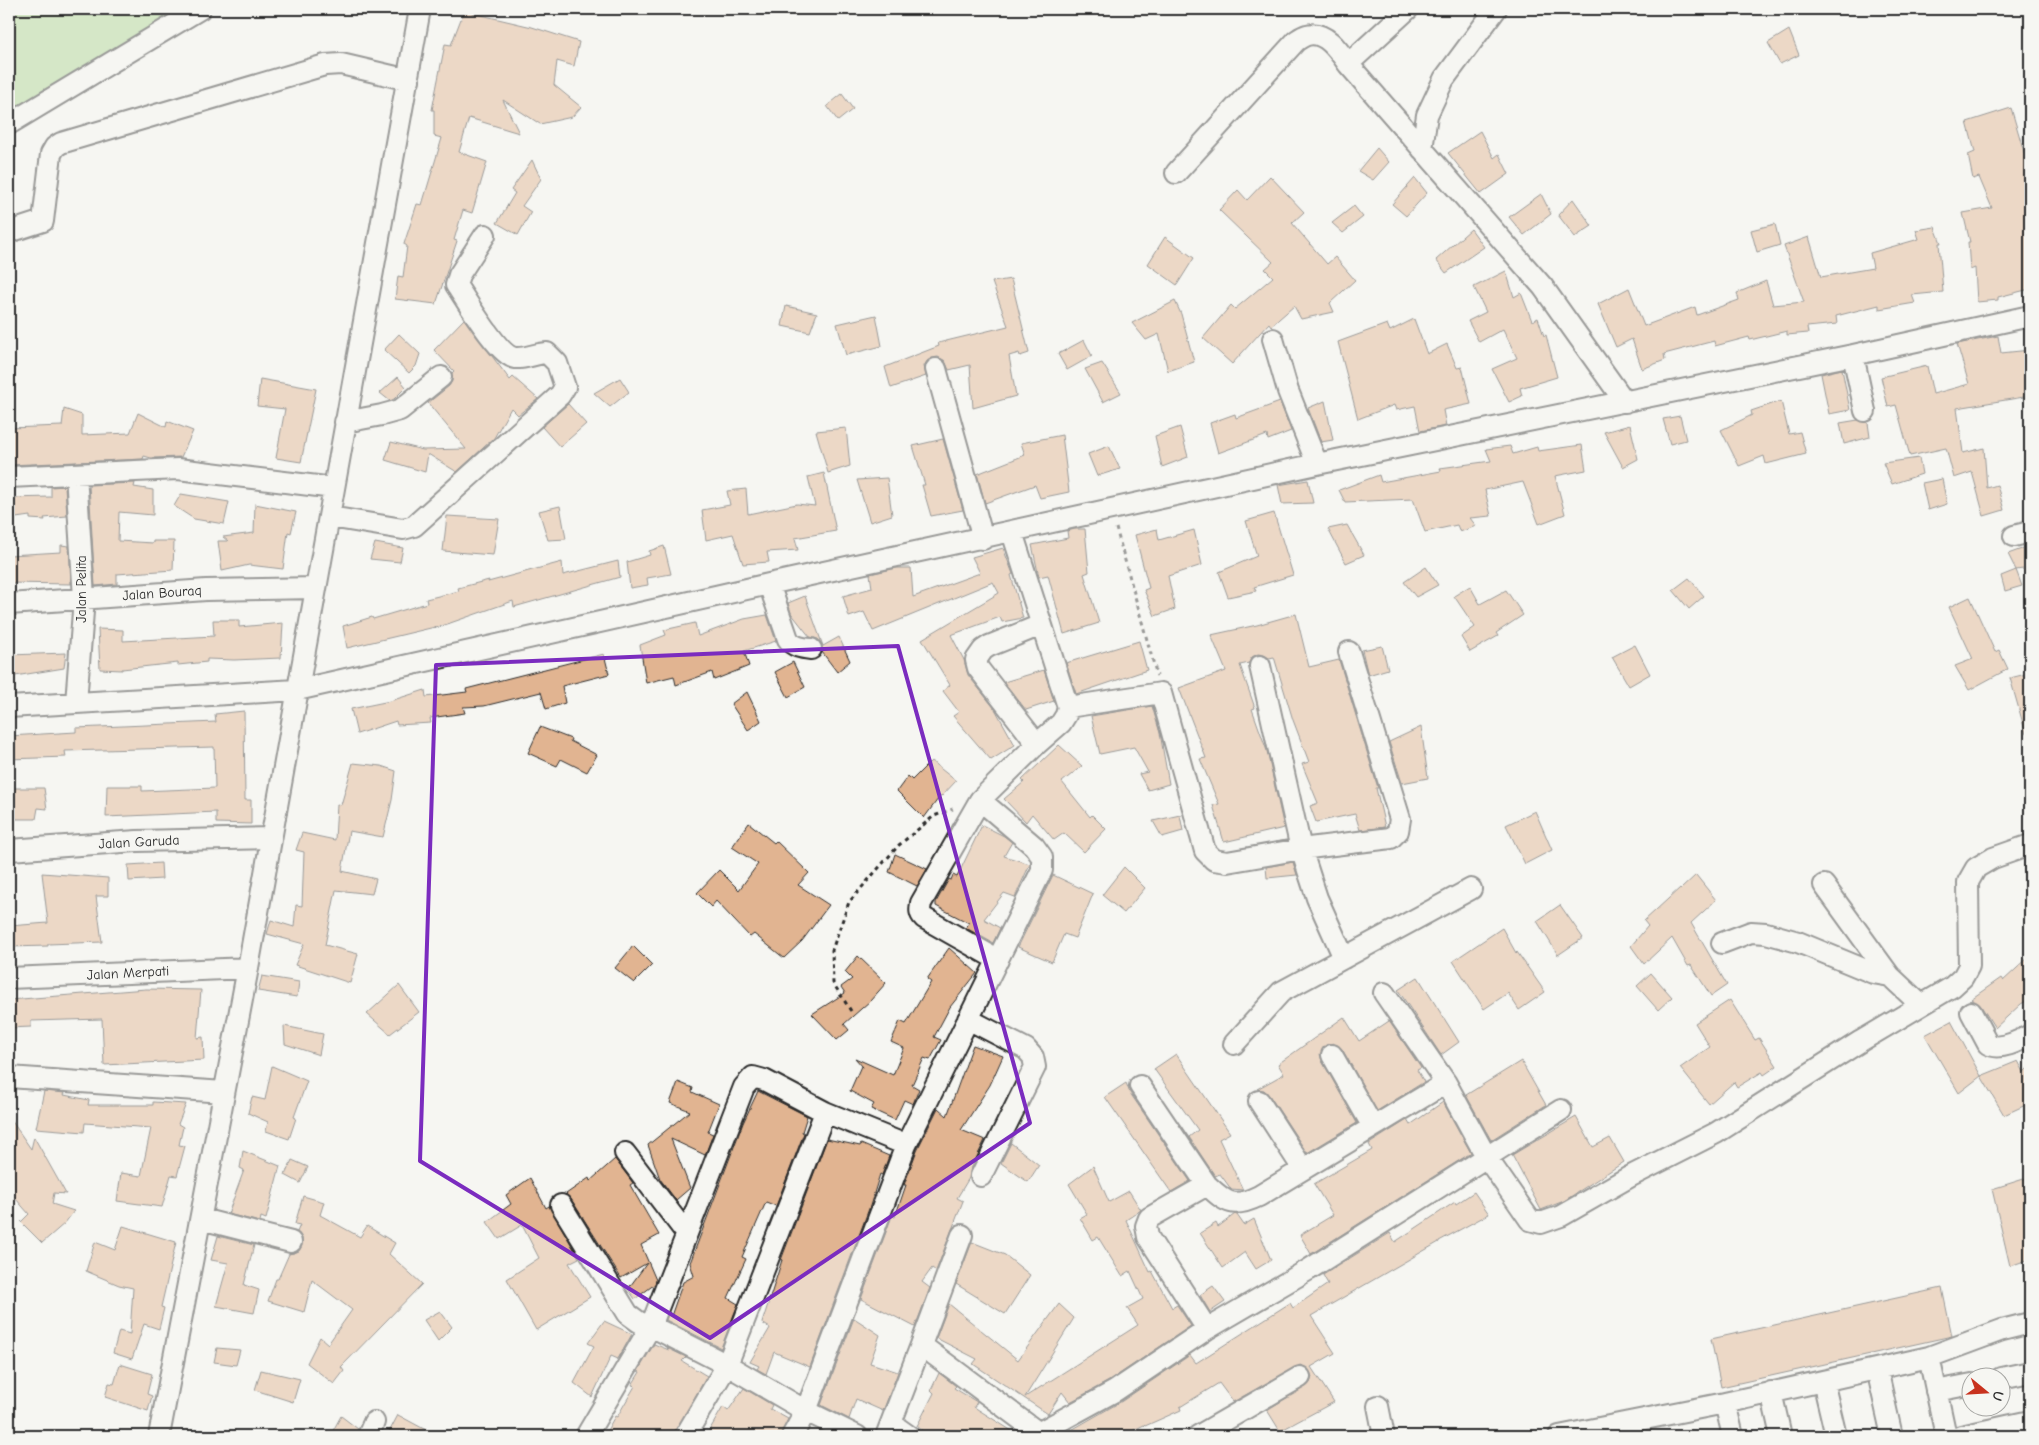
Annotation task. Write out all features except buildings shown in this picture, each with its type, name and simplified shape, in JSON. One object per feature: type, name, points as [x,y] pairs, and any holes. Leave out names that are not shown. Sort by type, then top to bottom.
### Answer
[{"type":"street","points":[[9,124],[200,9]]},
{"type":"street","points":[[159,1436],[248,968],[270,838],[330,517],[345,422],[409,80],[420,9]]},
{"type":"street","points":[[1348,64],[1408,9]]},
{"type":"street","points":[[1422,149],[1427,115],[1444,79],[1496,9]]},
{"type":"street","points":[[1176,173],[1296,41],[1308,34],[1321,36],[1332,43],[1348,64],[1543,287],[1625,402]]},
{"type":"street","points":[[9,232],[43,221],[51,154],[54,147],[61,143],[325,65],[341,64],[409,80]]},
{"type":"street","points":[[330,517],[403,529],[414,526],[560,395],[564,387],[557,363],[546,352],[516,358],[506,354],[493,340],[456,285],[458,275],[485,235]]},
{"type":"street","points":[[9,707],[298,690],[769,584],[1317,464],[1853,355],[2030,316]]},
{"type":"street","points":[[1273,340],[1288,391],[1317,464]]},
{"type":"street","points":[[1853,355],[1865,411]]},
{"type":"street","points":[[936,369],[983,538]]},
{"type":"street","points":[[345,422],[400,410],[441,377]]},
{"type":"street","points":[[9,477],[178,469],[334,488]]},
{"type":"street","name":"Jalan Pelita","points":[[76,474],[84,598],[76,703]]},
{"type":"street","points":[[998,960],[924,918],[920,914],[920,909],[921,903],[980,800],[1061,723],[1068,707],[1012,532]]},
{"type":"street","points":[[769,584],[791,644],[811,649]]},
{"type":"street","name":"Jalan Bouraq","points":[[9,604],[206,590],[316,588]]},
{"type":"street","points":[[1037,744],[978,668],[976,660],[983,650],[989,646],[1041,625]]},
{"type":"street","points":[[1068,707],[1161,693],[1205,851],[1214,860],[1227,862],[1301,849],[1391,838],[1398,831],[1400,819],[1350,652]]},
{"type":"street","points":[[1260,666],[1301,849],[1317,898],[1344,958]]},
{"type":"street","points":[[792,1436],[806,1411],[906,1145],[1042,870],[1042,857],[1034,846],[980,800]]},
{"type":"street","name":"Jalan Garuda","points":[[9,850],[137,841],[270,838]]},
{"type":"street","points":[[1384,993],[1446,1083],[1488,1158],[1530,1220],[1541,1223],[1561,1216],[1631,1176],[1716,1133],[1952,987],[1963,977],[1969,966],[1968,882],[1976,868],[1993,858],[2030,844]]},
{"type":"street","points":[[1824,885],[1890,976],[1921,1005]]},
{"type":"street","points":[[1234,1044],[1280,992],[1471,889]]},
{"type":"street","points":[[1722,942],[1751,932],[1766,933],[1798,942],[1873,973],[1890,976]]},
{"type":"street","name":"Jalan Merpati","points":[[9,978],[248,968]]},
{"type":"street","points":[[1971,1012],[1988,1044],[1993,1047],[1999,1047],[2030,1035]]},
{"type":"street","points":[[968,1019],[1026,1049],[1033,1057],[1035,1066],[981,1176]]},
{"type":"street","points":[[1332,1054],[1373,1127]]},
{"type":"street","points":[[9,1077],[224,1092]]},
{"type":"street","points":[[586,1436],[651,1326],[744,1087],[750,1079],[753,1077],[764,1080],[825,1112],[906,1145]]},
{"type":"street","points":[[1140,1086],[1207,1185],[1220,1198],[1232,1203],[1244,1203],[1446,1083]]},
{"type":"street","points":[[1260,1102],[1303,1169]]},
{"type":"street","points":[[921,1345],[1041,1435],[1115,1392],[1207,1329],[1308,1270],[1488,1158],[1561,1110]]},
{"type":"street","points":[[685,1436],[728,1365],[825,1112]]},
{"type":"street","points":[[625,1153],[686,1233]]},
{"type":"street","points":[[1207,1185],[1149,1218],[1146,1226],[1148,1237],[1207,1329]]},
{"type":"street","points":[[561,1205],[628,1314],[639,1322],[651,1326],[728,1365],[806,1411],[857,1436]]},
{"type":"street","points":[[201,1219],[291,1242]]},
{"type":"street","points":[[909,1436],[889,1430],[962,1235]]},
{"type":"street","points":[[1559,1436],[1725,1403],[1929,1357],[2002,1330],[2030,1323]]},
{"type":"street","points":[[1929,1357],[1946,1436]]},
{"type":"street","points":[[1877,1369],[1892,1436]]},
{"type":"street","points":[[2012,1376],[2030,1372]]},
{"type":"street","points":[[1198,1436],[1300,1377]]},
{"type":"street","points":[[1823,1381],[1836,1436]]},
{"type":"street","points":[[1936,1391],[1962,1386]]},
{"type":"street","points":[[1771,1392],[1781,1436]]},
{"type":"street","points":[[1725,1403],[1732,1436]]},
{"type":"street","points":[[1378,1406],[1384,1436]]},
{"type":"street","points":[[1961,1436],[2030,1421]]},
{"type":"path","points":[[1111,510],[1161,693]]},
{"type":"path","points":[[851,1011],[833,983],[832,950],[849,902],[899,845],[934,816],[980,800]]},
{"type":"highlighted area","points":[[898,646],[1030,1123],[710,1338],[420,1161],[436,665]]},
{"type":"green space","points":[[9,9],[209,9],[9,128]]}]
